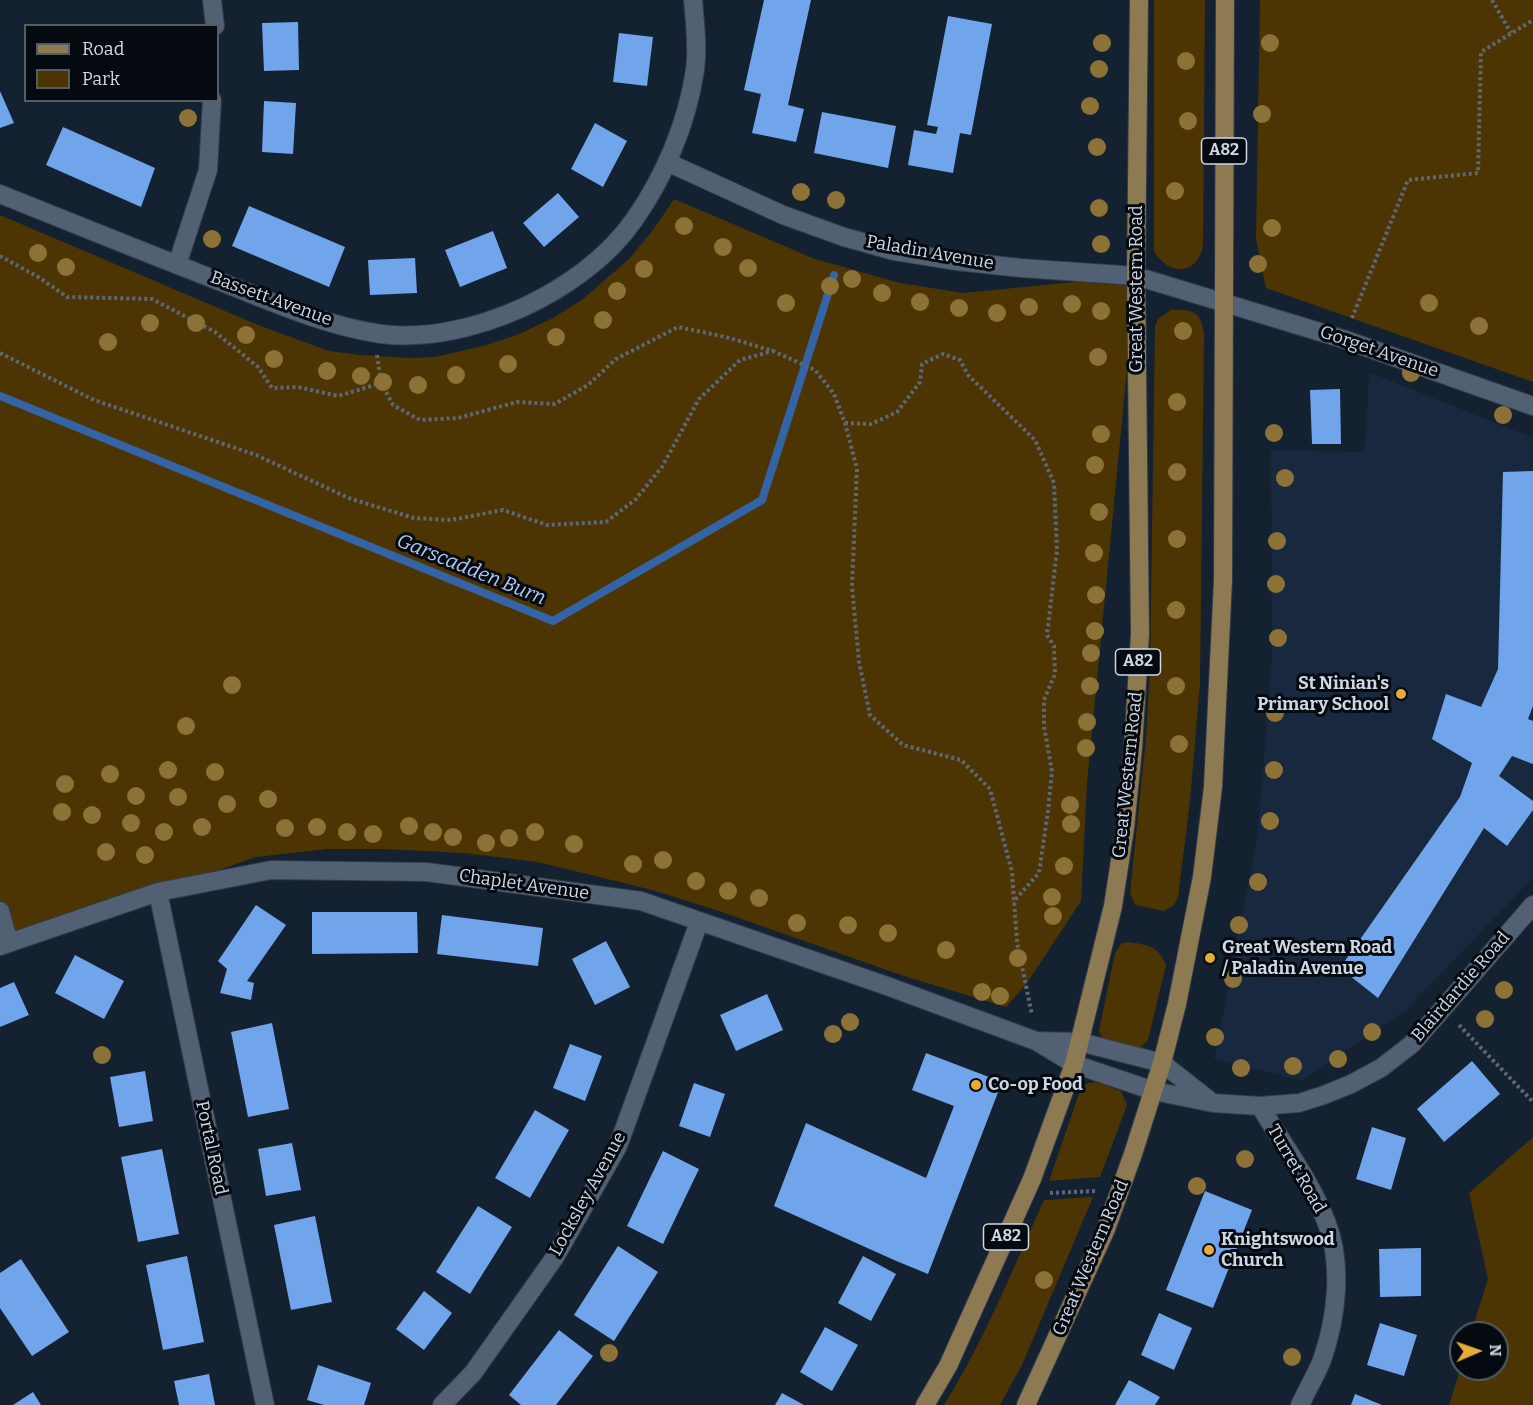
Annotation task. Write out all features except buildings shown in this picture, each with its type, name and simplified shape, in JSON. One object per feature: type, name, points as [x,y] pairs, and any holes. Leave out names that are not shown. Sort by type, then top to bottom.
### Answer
[{"type":"main road","name":"Great Western Road","points":[[925,1405],[948,1366],[1025,1194],[1074,1064],[1113,906],[1125,828],[1133,748],[1140,634],[1136,276],[1139,0]]},
{"type":"main road","name":"Great Western Road","points":[[1026,1405],[1106,1229],[1154,1091],[1177,1004],[1202,877],[1213,787],[1223,580],[1225,0]]},
{"type":"street","points":[[212,0],[215,24]]},
{"type":"street","name":"Bassett Avenue","points":[[0,194],[177,265],[323,320],[381,334],[420,334],[480,324],[544,297],[576,277],[626,231],[648,200],[668,162],[686,111],[695,68],[693,0]]},
{"type":"street","points":[[177,265],[208,170],[213,102]]},
{"type":"street","name":"Paladin Avenue","points":[[668,162],[783,215],[844,237],[894,251],[999,266],[1136,276],[1224,302]]},
{"type":"street","name":"Gorget Avenue","points":[[1224,302],[1343,339],[1533,406]]},
{"type":"street","name":"Chaplet Avenue","points":[[5,945],[158,892],[271,870],[428,872],[641,901],[887,986],[1036,1041],[1074,1064],[1154,1091]]},
{"type":"street","name":"Portal Road","points":[[158,892],[265,1405]]},
{"type":"street","name":"Blairdardie Road","points":[[1154,1091],[1213,1103],[1260,1106],[1299,1103],[1351,1084],[1381,1068],[1412,1044],[1533,904]]},
{"type":"street","points":[[0,911],[5,945]]},
{"type":"street","name":"Locksley Avenue","points":[[442,1405],[473,1373],[555,1257],[618,1146],[699,922]]},
{"type":"street","name":"Chaplet Avenue","points":[[1036,1041],[1080,1042],[1162,1064]]},
{"type":"street","points":[[1162,1064],[1213,1103]]},
{"type":"street","name":"Turret Road","points":[[1260,1106],[1316,1198],[1327,1222],[1334,1250],[1337,1280],[1332,1321],[1322,1360],[1300,1405]]},
{"type":"path","points":[[1492,0],[1511,33]]},
{"type":"path","points":[[1343,339],[1408,180],[1478,174],[1481,52],[1533,20]]},
{"type":"path","points":[[0,352],[94,400],[256,455],[351,499],[414,518],[451,520],[503,510],[547,525],[606,522],[636,499],[662,467],[699,399],[740,360],[773,351]]},
{"type":"path","points":[[845,423],[871,424],[897,412],[921,382],[922,364],[943,354],[960,360],[968,375],[1035,440],[1054,483],[1057,550],[1047,634],[1054,646],[1054,674],[1044,700],[1044,726],[1052,772],[1039,873],[1013,902]]},
{"type":"path","points":[[794,360],[815,370],[834,394],[845,423],[857,469],[852,586],[859,662],[870,715],[903,745],[961,760],[990,789],[1012,872],[1017,942],[1027,983]]},
{"type":"path","points":[[1444,1009],[1533,1102]]},
{"type":"path","points":[[1025,1194],[1120,1190]]},
{"type":"shaded area","name":"St Ninian's Primary School","points":[[1369,372],[1533,438],[1533,878],[1406,1010],[1302,1080],[1214,1059],[1256,846],[1261,796],[1272,654],[1271,450],[1365,452]]},
{"type":"green space","points":[[1154,0],[1205,0],[1203,246],[1195,263],[1188,268],[1181,269],[1166,265],[1154,251]]},
{"type":"green space","points":[[1260,0],[1533,0],[1533,382],[1266,288],[1256,239]]},
{"type":"green space","points":[[674,199],[815,259],[900,283],[963,293],[1136,276],[1087,783],[1081,901],[1027,983],[1006,1007],[904,976],[652,890],[538,862],[463,853],[328,849],[256,857],[0,946],[0,215],[258,325],[329,351],[410,358],[435,357],[483,346],[517,335],[553,318],[583,299],[629,259],[653,230]]},
{"type":"green space","points":[[1171,310],[1185,310],[1194,313],[1201,320],[1204,334],[1200,683],[1190,801],[1178,897],[1174,905],[1164,911],[1135,905],[1130,893],[1146,738],[1150,668],[1155,327],[1158,319]]},
{"type":"green space","points":[[1129,942],[1156,950],[1166,965],[1148,1040],[1140,1048],[1131,1051],[1103,1040],[1099,1030],[1115,953],[1122,943]]},
{"type":"green space","points":[[1097,1082],[1121,1091],[1127,1105],[1100,1177],[1049,1181],[1081,1088],[1088,1083]]},
{"type":"green space","points":[[1533,1137],[1533,1405],[1449,1405],[1457,1381],[1509,1381],[1509,1321],[1475,1321],[1488,1279],[1469,1193]]},
{"type":"green space","points":[[1093,1197],[1022,1365],[1000,1405],[944,1405],[985,1330],[1044,1200]]},
{"type":"waterway","name":"Garscadden Burn","points":[[0,396],[553,621],[762,500],[834,275]]},
{"type":"place","name":"St Ninian's Primary School","points":[[1401,694]]},
{"type":"place","name":"Great Western Road / Paladin Avenue","points":[[1210,958]]},
{"type":"place","name":"Co-op Food","points":[[976,1085]]},
{"type":"place","name":"Knightswood Church","points":[[1209,1250]]}]
